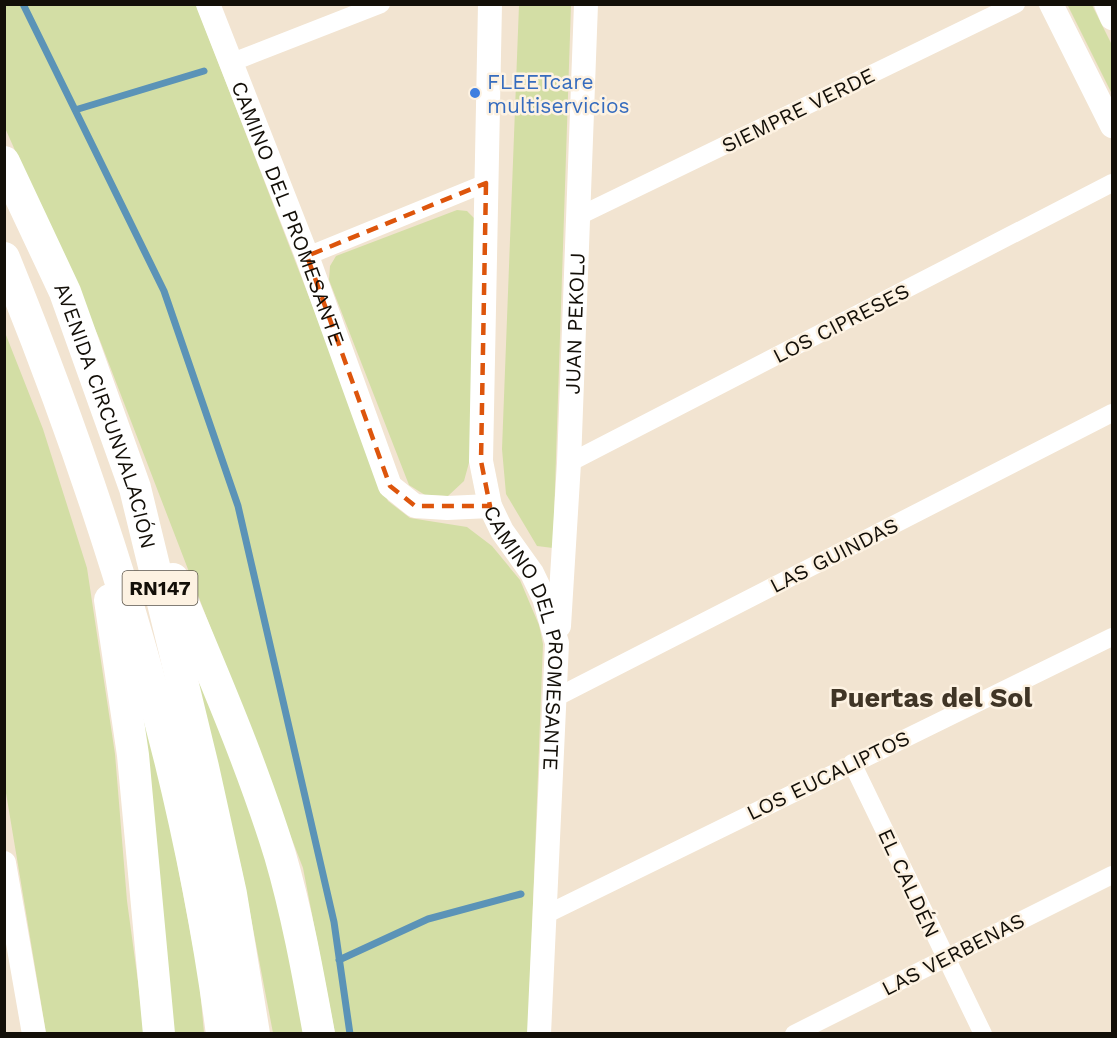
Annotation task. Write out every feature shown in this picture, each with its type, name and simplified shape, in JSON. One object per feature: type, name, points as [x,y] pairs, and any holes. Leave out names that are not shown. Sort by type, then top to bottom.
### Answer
[{"type":"highway","name":"AVENIDA CIRCUNVALACIÓN","points":[[4,162],[65,292],[135,488],[226,871],[254,1034]]},
{"type":"highway","name":"AVENIDA CIRCUNVALACIÓN","points":[[4,258],[42,349],[141,646],[171,771],[206,935],[222,1034]]},
{"type":"highway","points":[[135,488],[228,710],[280,855],[307,967],[319,1034]]},
{"type":"highway","points":[[96,507],[133,754],[159,1034]]},
{"type":"street","name":"CAMINO DEL PROMESANTE","points":[[208,4],[307,256],[390,486],[415,506],[447,508],[490,506],[502,531],[532,573],[544,597],[557,643],[539,1034]]},
{"type":"street","points":[[230,63],[381,4]]},
{"type":"street","points":[[490,4],[480,461],[490,506]]},
{"type":"street","name":"JUAN PEKOLJ","points":[[557,643],[569,463],[586,4]]},
{"type":"street","name":"SIEMPRE VERDE","points":[[579,216],[1016,4]]},
{"type":"street","points":[[1051,4],[1113,126]]},
{"type":"street","points":[[1106,4],[1113,18]]},
{"type":"street","points":[[307,256],[486,183]]},
{"type":"street","name":"LOS CIPRESES","points":[[569,463],[1113,183]]},
{"type":"street","name":"LAS GUINDAS","points":[[555,698],[1113,413]]},
{"type":"street","name":"LOS EUCALIPTOS","points":[[545,915],[1113,637]]},
{"type":"street","name":"EL CALDÉN","points":[[852,763],[983,1034]]},
{"type":"street","points":[[4,863],[34,1034]]},
{"type":"street","name":"LAS VERBENAS","points":[[794,1034],[1113,875]]},
{"type":"highlighted area","points":[[486,183],[481,461],[490,506],[415,506],[390,486],[307,256]]},
{"type":"green space","points":[[4,5],[196,5],[388,501],[410,518],[467,527],[492,546],[520,580],[539,625],[543,644],[528,1033],[335,1033],[303,868],[99,338],[5,128]]},
{"type":"green space","points":[[519,5],[571,5],[553,548],[537,546],[506,494],[502,449]]},
{"type":"green space","points":[[1092,5],[1112,45],[1112,94],[1068,6]]},
{"type":"green space","points":[[457,210],[467,211],[474,218],[470,459],[464,481],[448,496],[425,495],[409,485],[329,280],[330,266],[336,256]]},
{"type":"green space","points":[[4,330],[43,429],[87,568],[115,754],[127,901],[145,1033],[46,1033],[5,787]]},
{"type":"green space","points":[[205,677],[275,859],[310,1033],[273,1033],[242,871],[197,687]]},
{"type":"green space","points":[[148,708],[199,978],[204,1033],[170,1033],[137,710]]},
{"type":"waterway","points":[[23,4],[164,291],[238,506],[334,922],[350,1034]]},
{"type":"waterway","points":[[75,110],[204,71]]},
{"type":"waterway","points":[[339,960],[428,919],[521,894]]},
{"type":"place","name":"FLEETcare multiservicios","points":[[475,93]]},
{"type":"district","name":"Puertas del Sol","points":[[931,698]]}]
